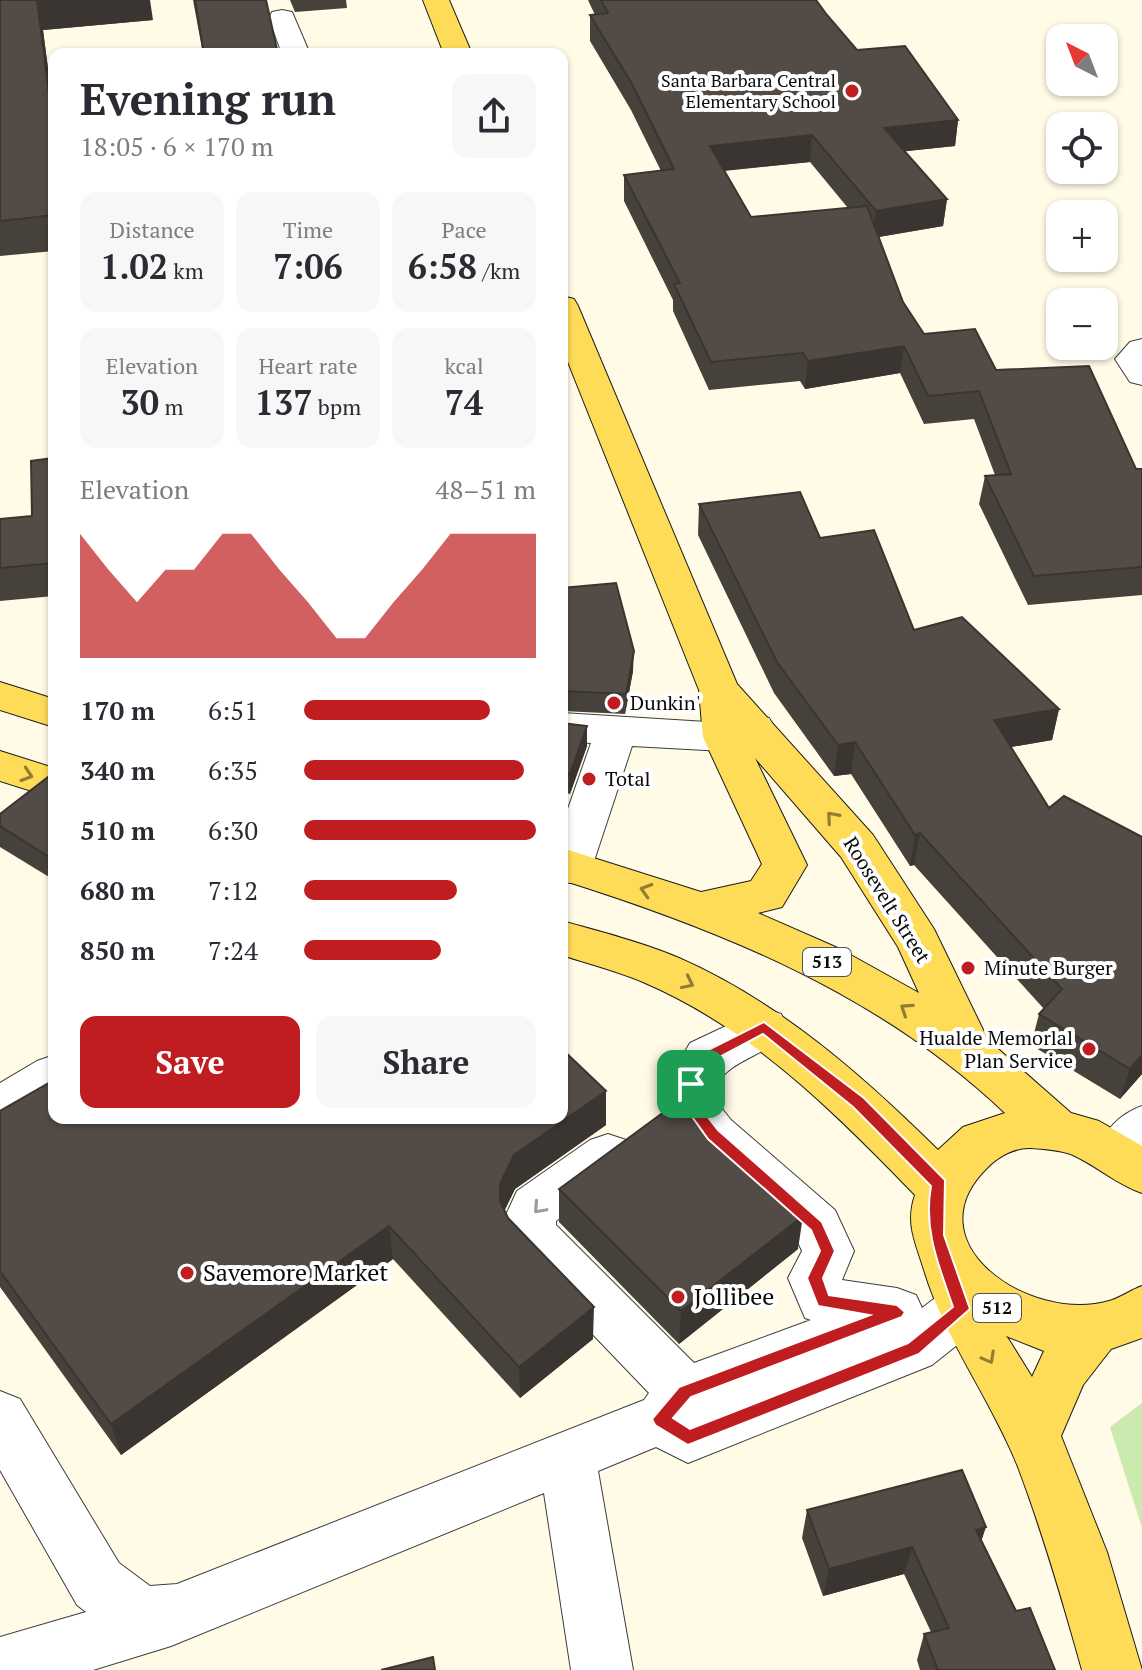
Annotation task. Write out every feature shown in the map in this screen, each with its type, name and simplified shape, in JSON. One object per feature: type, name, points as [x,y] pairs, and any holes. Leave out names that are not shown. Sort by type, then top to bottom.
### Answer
[{"type":"main road","points":[[436,0],[456,48]]},
{"type":"main road","name":"Roosevelt Street","points":[[568,321],[739,732],[785,865],[766,895],[704,908]]},
{"type":"main road","points":[[0,696],[48,711]]},
{"type":"main road","name":"Roosevelt Street","points":[[739,732],[857,846],[918,941],[970,1052]]},
{"type":"main road","points":[[0,766],[48,781]]},
{"type":"main road","name":"513","points":[[568,867],[704,908],[776,937],[837,967],[970,1052],[1054,1128]]},
{"type":"main road","points":[[568,940],[661,970],[709,993],[764,1027],[859,1103],[939,1185],[957,1158],[983,1139],[1017,1129],[1054,1128],[1134,1151]]},
{"type":"main road","name":"512","points":[[939,1185],[935,1209],[937,1235],[954,1285],[973,1292],[1009,1316],[1051,1329],[1129,1317]]},
{"type":"main road","points":[[954,1285],[1033,1436],[1094,1602],[1113,1670]]},
{"type":"main road","points":[[1033,1436],[1063,1369],[1129,1317]]},
{"type":"street","points":[[282,18],[294,48]]},
{"type":"street","points":[[1142,349],[1132,359],[1142,375]]},
{"type":"street","points":[[568,728],[616,732],[739,732]]},
{"type":"street","points":[[568,861],[616,732]]},
{"type":"street","points":[[764,1027],[707,1057],[691,1084],[700,1118],[713,1135],[817,1226],[828,1251],[815,1278],[824,1301],[897,1312]]},
{"type":"street","points":[[0,1108],[48,1079]]},
{"type":"street","points":[[700,1118],[650,1124],[535,1207],[530,1219],[530,1233],[673,1406],[688,1437],[913,1348],[954,1285]]},
{"type":"street","points":[[0,1668],[177,1614],[567,1458],[673,1406],[954,1285]]},
{"type":"street","points":[[0,1417],[98,1584],[142,1616],[177,1614]]},
{"type":"street","points":[[567,1458],[602,1670]]},
{"type":"green space","points":[[1142,1403],[1142,1528],[1110,1427]]},
{"type":"building","points":[[0,0],[37,0],[48,86],[48,216],[0,221]]},
{"type":"building","points":[[195,0],[266,0],[277,48],[203,48]]},
{"type":"building","points":[[601,0],[816,0],[857,50],[905,46],[958,120],[884,128],[947,199],[876,211],[812,135],[710,146],[751,217],[867,206],[903,302],[924,334],[975,329],[996,370],[1089,366],[1136,469],[1142,469],[1142,567],[1034,576],[985,476],[1011,474],[979,391],[928,396],[904,346],[808,361],[803,353],[711,362],[674,284],[680,283],[624,175],[674,169],[632,84],[590,15],[608,13]]},
{"type":"building","points":[[48,459],[48,564],[0,568],[0,519],[32,516],[31,461]]},
{"type":"building","points":[[800,492],[820,538],[874,530],[914,630],[962,617],[1059,709],[994,720],[1049,808],[1064,796],[1142,837],[1142,1055],[1130,1069],[1039,1014],[1062,989],[920,833],[915,835],[855,742],[838,745],[777,662],[699,504]]},
{"type":"building","points":[[616,583],[634,651],[626,694],[568,691],[568,587]]},
{"type":"building","points":[[568,724],[587,726],[570,774]]},
{"type":"building","points":[[48,777],[48,856],[0,826],[0,814]]},
{"type":"building","name":"Savemore Market","points":[[568,1055],[606,1091],[568,1117]]},
{"type":"building","name":"Savemore Market","points":[[48,1083],[48,1124],[559,1124],[514,1155],[500,1184],[500,1201],[508,1218],[594,1307],[519,1367],[389,1226],[111,1424],[0,1271],[0,1111]]},
{"type":"building","name":"Jollibee","points":[[690,1109],[803,1216],[681,1311],[559,1189],[664,1112]]},
{"type":"building","points":[[962,1470],[986,1527],[976,1530],[1016,1611],[1030,1608],[1055,1670],[938,1670],[924,1634],[949,1628],[912,1547],[829,1569],[807,1510]]},
{"type":"building","points":[[433,1657],[435,1670],[381,1670]]},
{"type":"place","name":"Santa Barbara Central Elementary School","points":[[852,91]]},
{"type":"place","name":"Dunkin'","points":[[614,703]]},
{"type":"place","name":"Total","points":[[589,779]]},
{"type":"place","name":"Minute Burger","points":[[968,968]]},
{"type":"place","name":"Hualde Memorlal Plan Service","points":[[1089,1049]]},
{"type":"place","name":"Savemore Market","points":[[187,1273]]},
{"type":"place","name":"Jollibee","points":[[678,1297]]},
{"type":"route","points":[[764,1027],[859,1103],[939,1185],[935,1209],[937,1235],[962,1309],[913,1348],[688,1437],[661,1419],[685,1392],[897,1312],[824,1301],[815,1278],[828,1251],[817,1226],[713,1135],[700,1118],[691,1084],[707,1057],[764,1027]]}]
